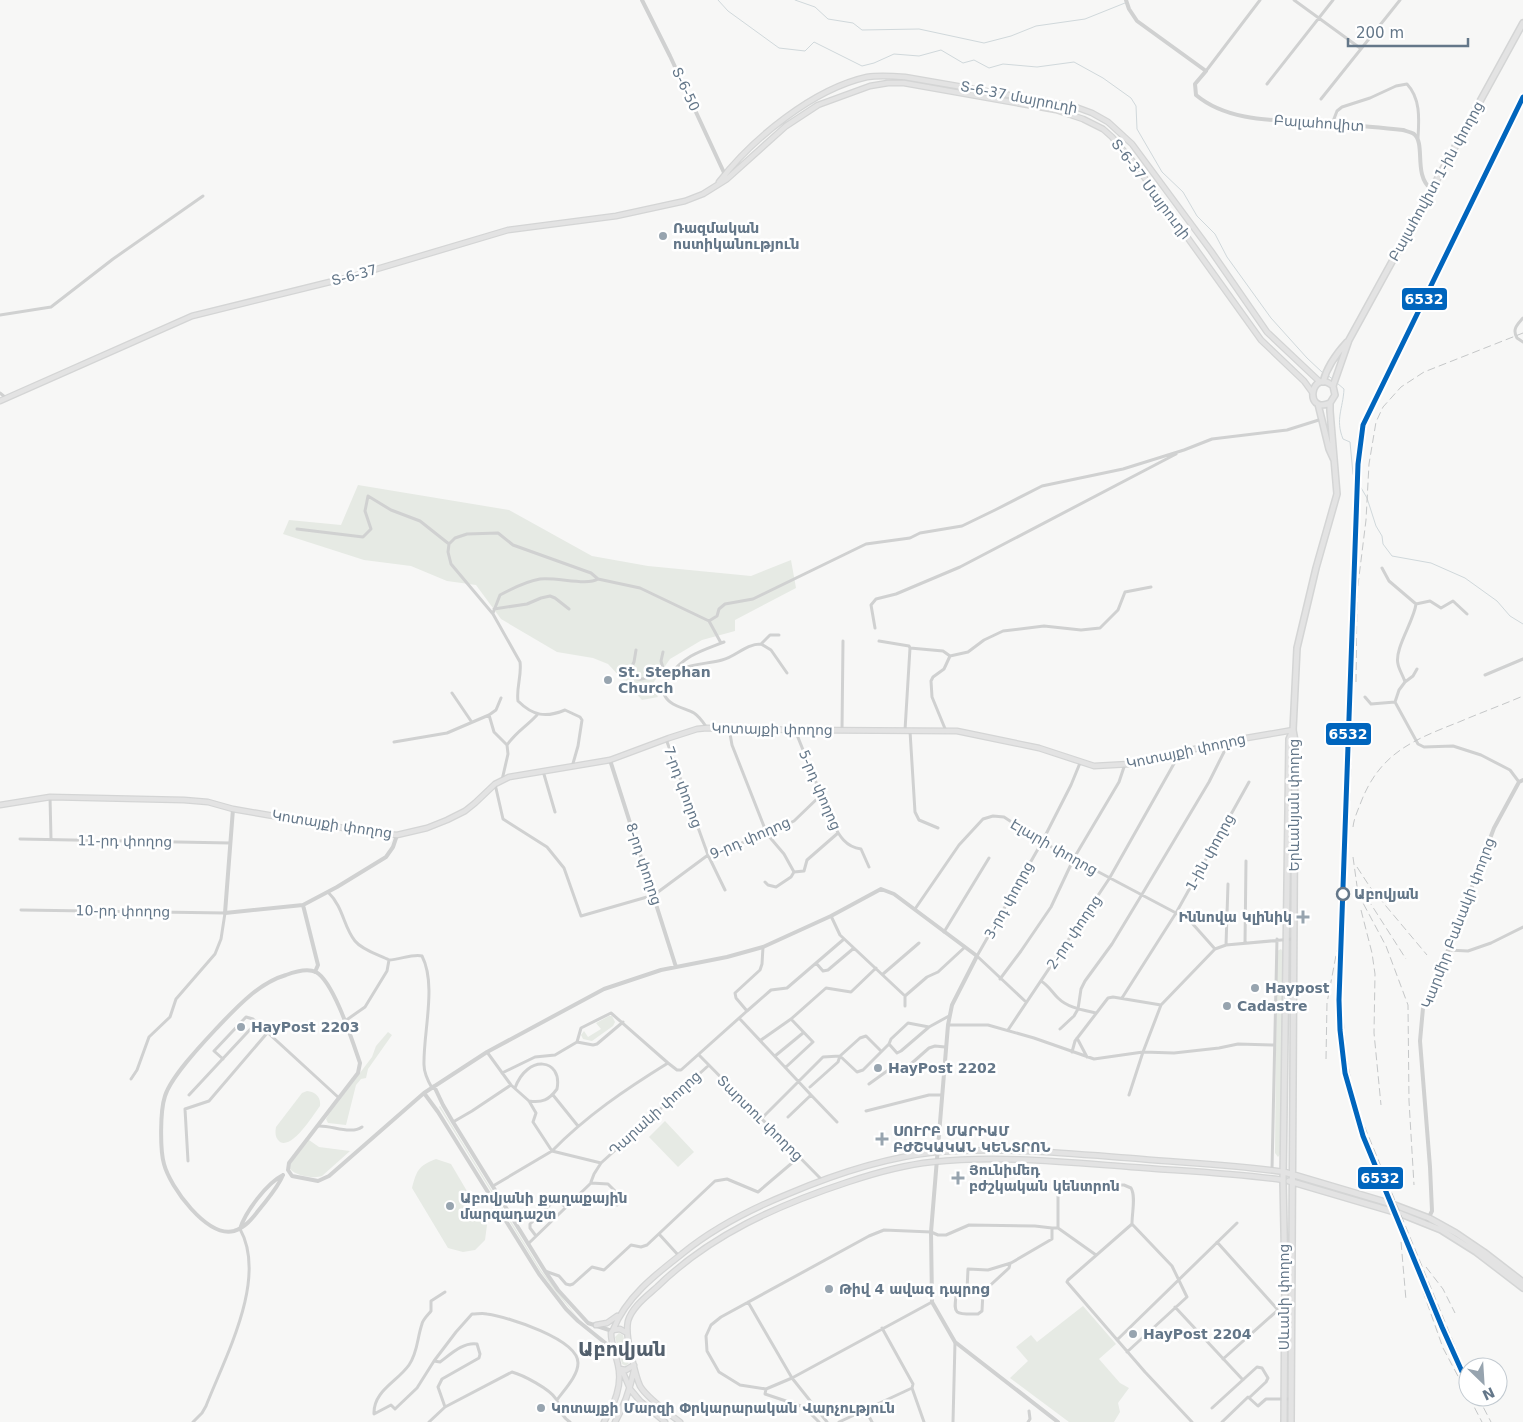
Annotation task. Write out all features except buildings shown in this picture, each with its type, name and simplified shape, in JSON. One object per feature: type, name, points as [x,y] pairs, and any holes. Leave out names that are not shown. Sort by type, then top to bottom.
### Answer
[{"type":"main road","name":"Բալահովիտ 1-ին փողոց","points":[[1349,340],[1523,23]]},
{"type":"main road","name":"Տ-6-37 մայրուղի","points":[[718,184],[757,142],[781,120],[815,98],[867,77],[905,77],[1073,106],[1092,113],[1119,131],[1142,157],[1267,332],[1321,382]]},
{"type":"main road","name":"Տ-6-37 Մայրուղի","points":[[726,177],[786,126],[818,105],[870,86],[888,83],[904,83],[952,91],[1056,110],[1083,118],[1103,129],[1134,163],[1262,340],[1304,381],[1312,392]]},
{"type":"main road","points":[[952,91],[953,85]]},
{"type":"main road","points":[[781,120],[786,126]]},
{"type":"main road","points":[[1134,163],[1142,157]]},
{"type":"main road","name":"Տ-6-37","points":[[0,401],[192,316],[350,277],[508,230],[616,216],[685,201],[703,194],[718,184]]},
{"type":"main road","points":[[1335,463],[1329,449],[1318,404],[1312,392],[1315,386],[1321,382],[1334,357],[1349,340]]},
{"type":"main road","points":[[1293,730],[1297,648],[1316,568],[1338,494],[1330,403],[1335,395],[1333,386],[1349,340]]},
{"type":"main road","points":[[1321,382],[1333,386]]},
{"type":"main road","points":[[1318,404],[1330,403]]},
{"type":"main road","name":"Կոտայքի փողոց","points":[[0,805],[50,797],[184,800],[208,802],[233,809],[367,832],[397,835],[447,820],[475,803],[495,784],[509,777],[610,760],[697,729],[957,731],[1039,748],[1094,766],[1125,764],[1229,741],[1293,730]]},
{"type":"main road","name":"Երևանյան փողոց","points":[[1284,1172],[1289,739],[1293,730]]},
{"type":"main road","name":"Երևանյան փողոց","points":[[1292,1173],[1295,751],[1293,730]]},
{"type":"main road","points":[[596,1325],[614,1319],[660,1271],[698,1240],[733,1219],[822,1180],[874,1164],[936,1152],[986,1150],[1051,1152],[1292,1173],[1392,1204],[1427,1219],[1470,1242],[1523,1282]]},
{"type":"main road","points":[[680,1422],[640,1386],[627,1333],[628,1320],[634,1310],[661,1283],[705,1248],[737,1227],[829,1188],[876,1173],[915,1164],[986,1159],[1050,1160],[1291,1181],[1382,1208],[1427,1219],[1523,1288]]},
{"type":"main road","name":"Սևանի փողոց","points":[[1284,1172],[1287,1398],[1291,1422]]},
{"type":"main road","name":"Սևանի փողոց","points":[[1284,1422],[1287,1398],[1292,1173]]},
{"type":"main road","points":[[623,1309],[611,1338],[621,1369],[630,1389],[640,1401],[665,1422]]},
{"type":"main road","points":[[613,1330],[620,1329],[627,1333]]},
{"type":"main road","points":[[621,1369],[626,1370],[634,1366]]},
{"type":"main road","points":[[615,1422],[630,1389],[634,1366]]},
{"type":"main road","points":[[604,1422],[614,1405],[620,1384],[621,1369]]},
{"type":"street","name":"Տ-6-50","points":[[642,0],[726,177]]},
{"type":"street","points":[[1126,0],[1129,9],[1137,21],[1206,71],[1260,0]]},
{"type":"street","points":[[1294,0],[1360,48]]},
{"type":"street","points":[[1267,84],[1333,0]]},
{"type":"street","points":[[1321,99],[1400,0]]},
{"type":"street","name":"Բալահովիտ","points":[[1206,71],[1195,84],[1196,94],[1219,110],[1242,116],[1271,120],[1403,130],[1413,134],[1418,139]]},
{"type":"street","points":[[1332,124],[1337,111],[1342,107],[1396,86],[1407,84],[1412,90],[1419,113],[1418,139],[1422,177],[1425,184],[1431,190]]},
{"type":"street","points":[[0,315],[51,307],[113,259],[203,196]]},
{"type":"street","points":[[1523,318],[1516,326],[1514,334],[1518,340],[1523,342]]},
{"type":"street","points":[[0,393],[6,398]]},
{"type":"street","points":[[709,621],[717,616],[719,610],[725,604],[753,599],[866,544],[910,538],[920,533],[962,526],[1042,486],[1124,469],[1212,439],[1288,430],[1322,419]]},
{"type":"street","points":[[875,628],[871,605],[876,599],[896,594],[960,567],[1184,450]]},
{"type":"street","points":[[297,529],[363,537],[371,529],[365,511],[368,496],[391,510],[420,520],[450,544]]},
{"type":"street","points":[[572,767],[582,720],[566,710],[559,713],[538,715],[518,701],[520,662],[494,612],[451,564],[448,552],[450,544],[456,538],[466,534],[498,533],[514,545],[591,573],[598,579],[640,588],[709,621],[723,642],[703,648],[678,665],[669,676],[663,688],[664,694],[669,701],[695,714],[707,728]]},
{"type":"street","points":[[1382,568],[1389,581],[1416,604]]},
{"type":"street","points":[[494,612],[500,595],[515,587],[540,579],[561,578],[588,582],[598,579]]},
{"type":"street","points":[[879,641],[909,646],[910,648],[942,651],[950,656],[968,652],[984,640],[1003,631],[1044,626],[1081,630],[1100,628],[1118,610],[1125,592],[1151,587]]},
{"type":"street","points":[[494,612],[550,596],[569,609]]},
{"type":"street","points":[[1416,604],[1430,601],[1441,608],[1453,601],[1467,614]]},
{"type":"street","points":[[1405,682],[1398,663],[1398,655],[1415,612],[1416,604]]},
{"type":"street","points":[[761,644],[770,636],[779,635]]},
{"type":"street","points":[[842,730],[843,641]]},
{"type":"street","points":[[669,676],[699,664],[722,660],[748,645],[761,644],[771,650],[786,673]]},
{"type":"street","points":[[910,648],[908,731],[915,812],[919,820],[938,828]]},
{"type":"street","points":[[636,650],[634,662],[629,672],[632,678],[637,680],[644,679],[660,671],[669,676]]},
{"type":"street","points":[[663,652],[664,672]]},
{"type":"street","points":[[946,731],[930,689],[933,677],[944,669],[950,656]]},
{"type":"street","points":[[1485,675],[1523,659]]},
{"type":"street","points":[[1418,669],[1399,690],[1395,702],[1418,744],[1424,747],[1454,746],[1481,755],[1510,770],[1521,781]]},
{"type":"street","points":[[452,693],[472,721]]},
{"type":"street","points":[[1365,696],[1371,704],[1395,702]]},
{"type":"street","points":[[394,742],[447,733],[496,710],[501,698]]},
{"type":"street","points":[[489,714],[494,732],[507,745],[508,754],[502,780]]},
{"type":"street","points":[[507,745],[516,732],[528,725],[538,715]]},
{"type":"street","points":[[729,728],[732,745],[767,834],[784,854],[794,872]]},
{"type":"street","name":"5-րդ փողոց","points":[[795,730],[838,833],[849,846],[861,849],[869,867]]},
{"type":"street","name":"7-րդ փողոց","points":[[666,739],[708,855],[725,890]]},
{"type":"street","points":[[1060,1029],[1074,1016],[1078,1009],[1085,981],[1112,944],[1141,896],[1209,782],[1229,741]]},
{"type":"street","name":"2-րդ փողոց","points":[[1008,1030],[1109,879],[1180,753]]},
{"type":"street","name":"8-րդ փողոց","points":[[610,760],[676,967]]},
{"type":"street","name":"3-րդ փողոց","points":[[977,956],[1042,842],[1072,785],[1080,762]]},
{"type":"street","points":[[1000,979],[1051,907],[1074,858],[1119,782],[1125,764]]},
{"type":"street","points":[[543,771],[555,812]]},
{"type":"street","name":"Կարմիր Բանակի փողոց","points":[[1427,1219],[1432,1211],[1420,1041],[1423,1008],[1448,950],[1494,828],[1521,781]]},
{"type":"street","name":"1-ին փողոց","points":[[1122,998],[1176,914],[1249,782]]},
{"type":"street","name":"9-րդ փողոց","points":[[495,784],[503,819],[547,847],[564,868],[580,916],[654,895],[708,855],[767,834],[794,821],[821,795]]},
{"type":"street","points":[[50,797],[51,839]]},
{"type":"street","points":[[131,1079],[137,1070],[149,1037],[170,1017],[176,999],[215,954],[221,939],[225,913],[233,809]]},
{"type":"street","name":"Էլարի փողոց","points":[[915,909],[959,845],[984,819],[993,816],[1004,818],[1042,842],[1191,922],[1215,949]]},
{"type":"street","points":[[794,872],[804,871],[807,860],[838,833]]},
{"type":"street","points":[[225,913],[303,905],[386,857],[393,847],[397,835]]},
{"type":"street","name":"11-րդ փողոց","points":[[20,839],[230,843]]},
{"type":"street","points":[[944,932],[989,858]]},
{"type":"street","points":[[1245,943],[1246,861]]},
{"type":"street","points":[[764,882],[776,887],[791,877],[794,872]]},
{"type":"street","points":[[1226,945],[1228,884]]},
{"type":"street","points":[[289,1171],[283,1175],[279,1184],[249,1222],[240,1229],[226,1231],[208,1224],[192,1209],[170,1177],[163,1158],[161,1116],[165,1096],[182,1070],[212,1033],[257,990],[281,976],[303,971],[316,972],[332,992],[361,1065],[358,1073],[290,1160],[289,1171],[294,1177],[313,1180],[326,1178],[433,1087],[487,1052],[604,989],[618,983],[676,967],[727,957],[763,947],[831,916],[881,888],[894,894],[977,956],[1026,1002]]},
{"type":"street","points":[[328,892],[340,906],[354,941],[362,947],[389,960],[422,956],[425,961],[429,995],[424,1066],[433,1087],[545,1271],[581,1317],[588,1322],[613,1330]]},
{"type":"street","points":[[303,905],[318,965],[316,972]]},
{"type":"street","name":"10-րդ փողոց","points":[[21,910],[225,913]]},
{"type":"street","points":[[831,916],[840,935],[905,996],[905,1006]]},
{"type":"street","points":[[1448,950],[1468,951],[1491,943],[1523,927]]},
{"type":"street","points":[[577,1042],[581,1028],[607,1014],[614,1014],[678,1071],[699,1055],[771,990],[787,988],[844,938]]},
{"type":"street","points":[[1129,1095],[1161,1006],[1215,949],[1226,945],[1293,939]]},
{"type":"street","points":[[1272,1170],[1277,940]]},
{"type":"street","points":[[883,974],[919,942]]},
{"type":"street","points":[[747,1011],[735,994],[760,970],[763,947]]},
{"type":"street","points":[[905,996],[927,977],[938,972],[965,947]]},
{"type":"street","points":[[816,963],[823,971],[828,970],[854,948]]},
{"type":"street","points":[[977,956],[956,995],[949,1016],[935,1162],[931,1232],[932,1302],[955,1342],[1058,1422]]},
{"type":"street","points":[[345,1021],[365,1007],[386,971],[389,960]]},
{"type":"street","points":[[761,1040],[791,1019],[826,988],[850,992],[876,968]]},
{"type":"street","points":[[1041,981],[1064,1003],[1078,1009],[1096,1013]]},
{"type":"street","points":[[1072,1052],[1077,1038],[1108,998],[1122,998],[1161,1006]]},
{"type":"street","points":[[889,1044],[897,1053],[929,1027],[949,1016]]},
{"type":"street","points":[[223,1059],[214,1051],[246,1018],[253,1019],[339,1098]]},
{"type":"street","points":[[739,1018],[837,1122]]},
{"type":"street","points":[[786,1067],[813,1042],[791,1019]]},
{"type":"street","points":[[189,1096],[257,1022]]},
{"type":"street","points":[[502,1073],[535,1057],[555,1055],[577,1042],[598,1044],[623,1022]]},
{"type":"street","points":[[762,1118],[823,1058],[840,1056],[857,1072],[862,1070],[882,1052],[889,1044],[891,1038],[908,1023],[929,1027]]},
{"type":"street","points":[[948,1025],[988,1024],[1094,1059],[1143,1052],[1174,1053],[1238,1044],[1274,1045]]},
{"type":"street","points":[[188,1161],[185,1109],[208,1100],[268,1032]]},
{"type":"street","points":[[775,1056],[803,1033]]},
{"type":"street","points":[[810,1087],[838,1062],[840,1056],[860,1038],[866,1036],[882,1052]]},
{"type":"street","points":[[1077,1038],[1087,1057]]},
{"type":"street","points":[[869,1084],[894,1066],[904,1070],[932,1047],[945,1047]]},
{"type":"street","points":[[487,1052],[511,1084],[529,1101],[536,1113],[533,1122],[552,1151]]},
{"type":"street","name":"Տարտու փողոց","points":[[699,1055],[822,1180]]},
{"type":"street","points":[[515,1088],[524,1071],[535,1064],[541,1063],[550,1067],[556,1075],[558,1084],[553,1095],[543,1101],[529,1101]]},
{"type":"street","points":[[493,1186],[552,1151],[578,1126],[627,1088],[668,1063]]},
{"type":"street","name":"Դարանի փողոց","points":[[552,1151],[601,1163],[709,1065]]},
{"type":"street","points":[[453,1122],[511,1084]]},
{"type":"street","points":[[424,1093],[438,1112],[539,1274],[566,1309],[614,1350]]},
{"type":"street","points":[[553,1095],[578,1126]]},
{"type":"street","points":[[788,1117],[811,1095]]},
{"type":"street","points":[[866,1111],[929,1095],[941,1095]]},
{"type":"street","points":[[317,1126],[353,1130],[362,1127]]},
{"type":"street","points":[[545,1271],[559,1276],[566,1284],[570,1285],[592,1267],[604,1270],[631,1245],[640,1247],[647,1245],[715,1181],[727,1179],[758,1192],[799,1157]]},
{"type":"street","points":[[529,1243],[591,1183],[601,1163]]},
{"type":"street","points":[[591,1183],[608,1184],[618,1194],[617,1205]]},
{"type":"street","points":[[1097,1185],[1124,1185],[1131,1188],[1135,1196],[1132,1224],[1172,1266],[1187,1296],[1127,1352]]},
{"type":"street","points":[[1058,1193],[1058,1228]]},
{"type":"street","points":[[536,1236],[530,1228],[530,1224],[554,1201],[558,1200],[565,1207]]},
{"type":"street","points":[[1117,1340],[1237,1223]]},
{"type":"street","points":[[1132,1224],[1067,1282],[1127,1352],[1192,1422]]},
{"type":"street","points":[[932,1302],[792,1378],[766,1389],[740,1385],[719,1372],[708,1351],[706,1336],[711,1325],[721,1317],[884,1230],[931,1232],[938,1235],[946,1235],[969,1225],[1058,1228],[1096,1255]]},
{"type":"street","points":[[983,1292],[968,1290],[966,1286],[969,1268],[988,1270],[1010,1263],[1052,1239],[1052,1228]]},
{"type":"street","points":[[193,1422],[206,1406],[236,1330],[246,1297],[248,1251],[245,1238],[240,1229]]},
{"type":"street","points":[[659,1234],[679,1256]]},
{"type":"street","points":[[1217,1242],[1278,1310]]},
{"type":"street","points":[[966,1286],[957,1286],[955,1310],[958,1314],[978,1314],[980,1313],[983,1292],[1009,1268],[1010,1263]]},
{"type":"street","points":[[444,1292],[431,1301],[431,1311],[422,1322],[419,1342],[413,1360],[404,1372],[378,1396],[374,1405],[374,1414],[391,1405],[395,1409],[417,1388],[434,1361],[472,1314],[486,1313],[521,1323],[559,1340],[576,1354],[578,1364],[575,1375],[557,1400]]},
{"type":"street","points":[[748,1302],[792,1378],[827,1422]]},
{"type":"street","points":[[1175,1307],[1243,1380]]},
{"type":"street","points":[[1223,1359],[1278,1310],[1285,1310]]},
{"type":"street","points":[[882,1328],[913,1384],[912,1388],[924,1422]]},
{"type":"street","points":[[953,1422],[955,1342]]},
{"type":"street","points":[[434,1361],[440,1362],[469,1343],[477,1344],[480,1354],[478,1358],[442,1379],[438,1387],[445,1407]]},
{"type":"street","points":[[1212,1408],[1258,1367],[1262,1368],[1267,1375],[1266,1382],[1222,1422]]},
{"type":"street","points":[[429,1422],[445,1407],[512,1372],[552,1394],[557,1400],[563,1418],[570,1422]]},
{"type":"street","points":[[839,1422],[912,1388]]},
{"type":"street","points":[[766,1389],[765,1394],[804,1407],[819,1422]]},
{"type":"street","points":[[1250,1397],[1258,1406],[1266,1399],[1287,1398]]},
{"type":"street","points":[[865,1409],[872,1422]]},
{"type":"street","points":[[1028,1422],[1030,1419],[1029,1411]]},
{"type":"shaded area","points":[[358,485],[509,510],[592,556],[648,566],[751,576],[791,560],[796,588],[735,620],[735,631],[702,640],[670,659],[651,686],[658,697],[642,700],[608,664],[593,658],[557,652],[501,619],[476,585],[447,581],[411,566],[364,560],[283,534],[289,520],[341,525]]},
{"type":"shaded area","points":[[1281,949],[1283,952],[1281,1153],[1278,1157],[1275,1153],[1277,951]]},
{"type":"shaded area","points":[[612,1016],[615,1022],[613,1026],[592,1041],[583,1039],[581,1035],[584,1031],[588,1037],[601,1029],[596,1023]]},
{"type":"shaded area","points":[[388,1032],[392,1035],[368,1069],[366,1078],[361,1079],[356,1085],[346,1125],[328,1123],[326,1119],[329,1114],[372,1057],[376,1046]]},
{"type":"shaded area","points":[[307,1091],[317,1096],[320,1100],[320,1106],[297,1136],[291,1141],[280,1142],[277,1139],[276,1127],[302,1093]]},
{"type":"shaded area","points":[[440,1106],[541,1270],[578,1318],[540,1271]]},
{"type":"shaded area","points":[[665,1121],[694,1152],[678,1167],[649,1137]]},
{"type":"shaded area","points":[[309,1140],[319,1147],[350,1151],[322,1176],[301,1175],[290,1169],[290,1164]]},
{"type":"shaded area","name":"Աբովյանի քաղաքային մարզադաշտ","points":[[436,1159],[451,1164],[487,1225],[485,1240],[475,1250],[463,1252],[448,1248],[412,1188],[419,1169]]},
{"type":"shaded area","points":[[1083,1306],[1116,1344],[1099,1359],[1120,1383],[1129,1388],[1118,1403],[1120,1412],[1114,1422],[1069,1422],[1010,1378],[1028,1361],[1016,1347],[1031,1335],[1037,1342]]},
{"type":"shaded area","points":[[619,1333],[623,1335],[630,1362],[626,1366],[622,1364],[615,1337]]},
{"type":"waterway","points":[[718,0],[728,11],[779,48],[805,51],[814,42],[862,66],[894,54],[919,56],[941,50],[963,63],[974,60],[989,68],[1003,64],[1037,67],[1074,62],[1103,78],[1131,98],[1136,106],[1137,129],[1162,172],[1183,192],[1197,216],[1215,234],[1227,257],[1271,318],[1323,373]]},
{"type":"waterway","points":[[795,0],[815,7],[828,19],[853,23],[862,30],[919,29],[984,43],[1011,36],[1036,26],[1085,19],[1125,3]]},
{"type":"waterway","points":[[1327,375],[1334,380]]},
{"type":"waterway","points":[[1337,383],[1344,389],[1340,426],[1343,439],[1350,442],[1353,474],[1367,498],[1376,526],[1382,536],[1383,544],[1392,556],[1431,563],[1465,578],[1497,601],[1510,616],[1523,624]]},
{"type":"railway","points":[[1356,682],[1357,593],[1366,520],[1369,464],[1376,422],[1383,407],[1401,387],[1424,372],[1523,333]]},
{"type":"railway","points":[[1351,673],[1353,696],[1352,740],[1342,1003],[1346,1054],[1351,1082],[1361,1118],[1459,1357]]},
{"type":"railway","points":[[1353,827],[1356,814],[1369,785],[1378,771],[1400,750],[1427,735],[1523,696]]},
{"type":"railway","points":[[1353,857],[1357,886],[1363,903],[1386,946],[1408,1005],[1409,1101],[1414,1185]]},
{"type":"railway","points":[[1357,867],[1370,887],[1427,955]]},
{"type":"railway","points":[[1367,898],[1406,959]]},
{"type":"railway","points":[[1361,910],[1372,953],[1375,974],[1374,1033],[1381,1105]]},
{"type":"railway","points":[[1326,1059],[1327,1003],[1337,950]]},
{"type":"railway","points":[[1400,1230],[1406,1300]]},
{"type":"railway","points":[[1426,1267],[1443,1289],[1455,1313]]},
{"type":"railway","points":[[1419,1280],[1443,1348],[1458,1376]]},
{"type":"railway","points":[[1474,1407],[1482,1422]]},
{"type":"railway","points":[[1483,1407],[1491,1422]]},
{"type":"transit line","name":"6532","points":[[1458,1363],[1363,1136],[1345,1073],[1340,1030],[1339,1000],[1358,464],[1363,425],[1523,97]]},
{"type":"place","name":"Ռազմական ոստիկանություն","points":[[663,236]]},
{"type":"place","name":"St. Stephan Church","points":[[608,680]]},
{"type":"place","name":"Աբովյան","points":[[1343,894]]},
{"type":"place","name":"Իննովա Կլինիկ","points":[[1303,917]]},
{"type":"place","name":"Haypost","points":[[1255,988]]},
{"type":"place","name":"Cadastre","points":[[1227,1006]]},
{"type":"place","name":"HayPost 2203","points":[[241,1027]]},
{"type":"place","name":"HayPost 2202","points":[[878,1068]]},
{"type":"place","name":"ՍՈՒՐԲ ՄԱՐԻԱՄ ԲԺՇԿԱԿԱՆ ԿԵՆՏՐՈՆ","points":[[882,1139]]},
{"type":"place","name":"Յունիմեդ բժշկական կենտրոն","points":[[958,1178]]},
{"type":"place","name":"Աբովյանի քաղաքային մարզադաշտ","points":[[450,1206]]},
{"type":"place","name":"Թիվ 4 ավագ դպրոց","points":[[829,1289]]},
{"type":"place","name":"HayPost 2204","points":[[1133,1334]]},
{"type":"place","name":"Կոտայքի Մարզի Փրկարարական Վարչություն","points":[[541,1408]]},
{"type":"district","name":"Աբովյան","points":[[622,1349]]}]
